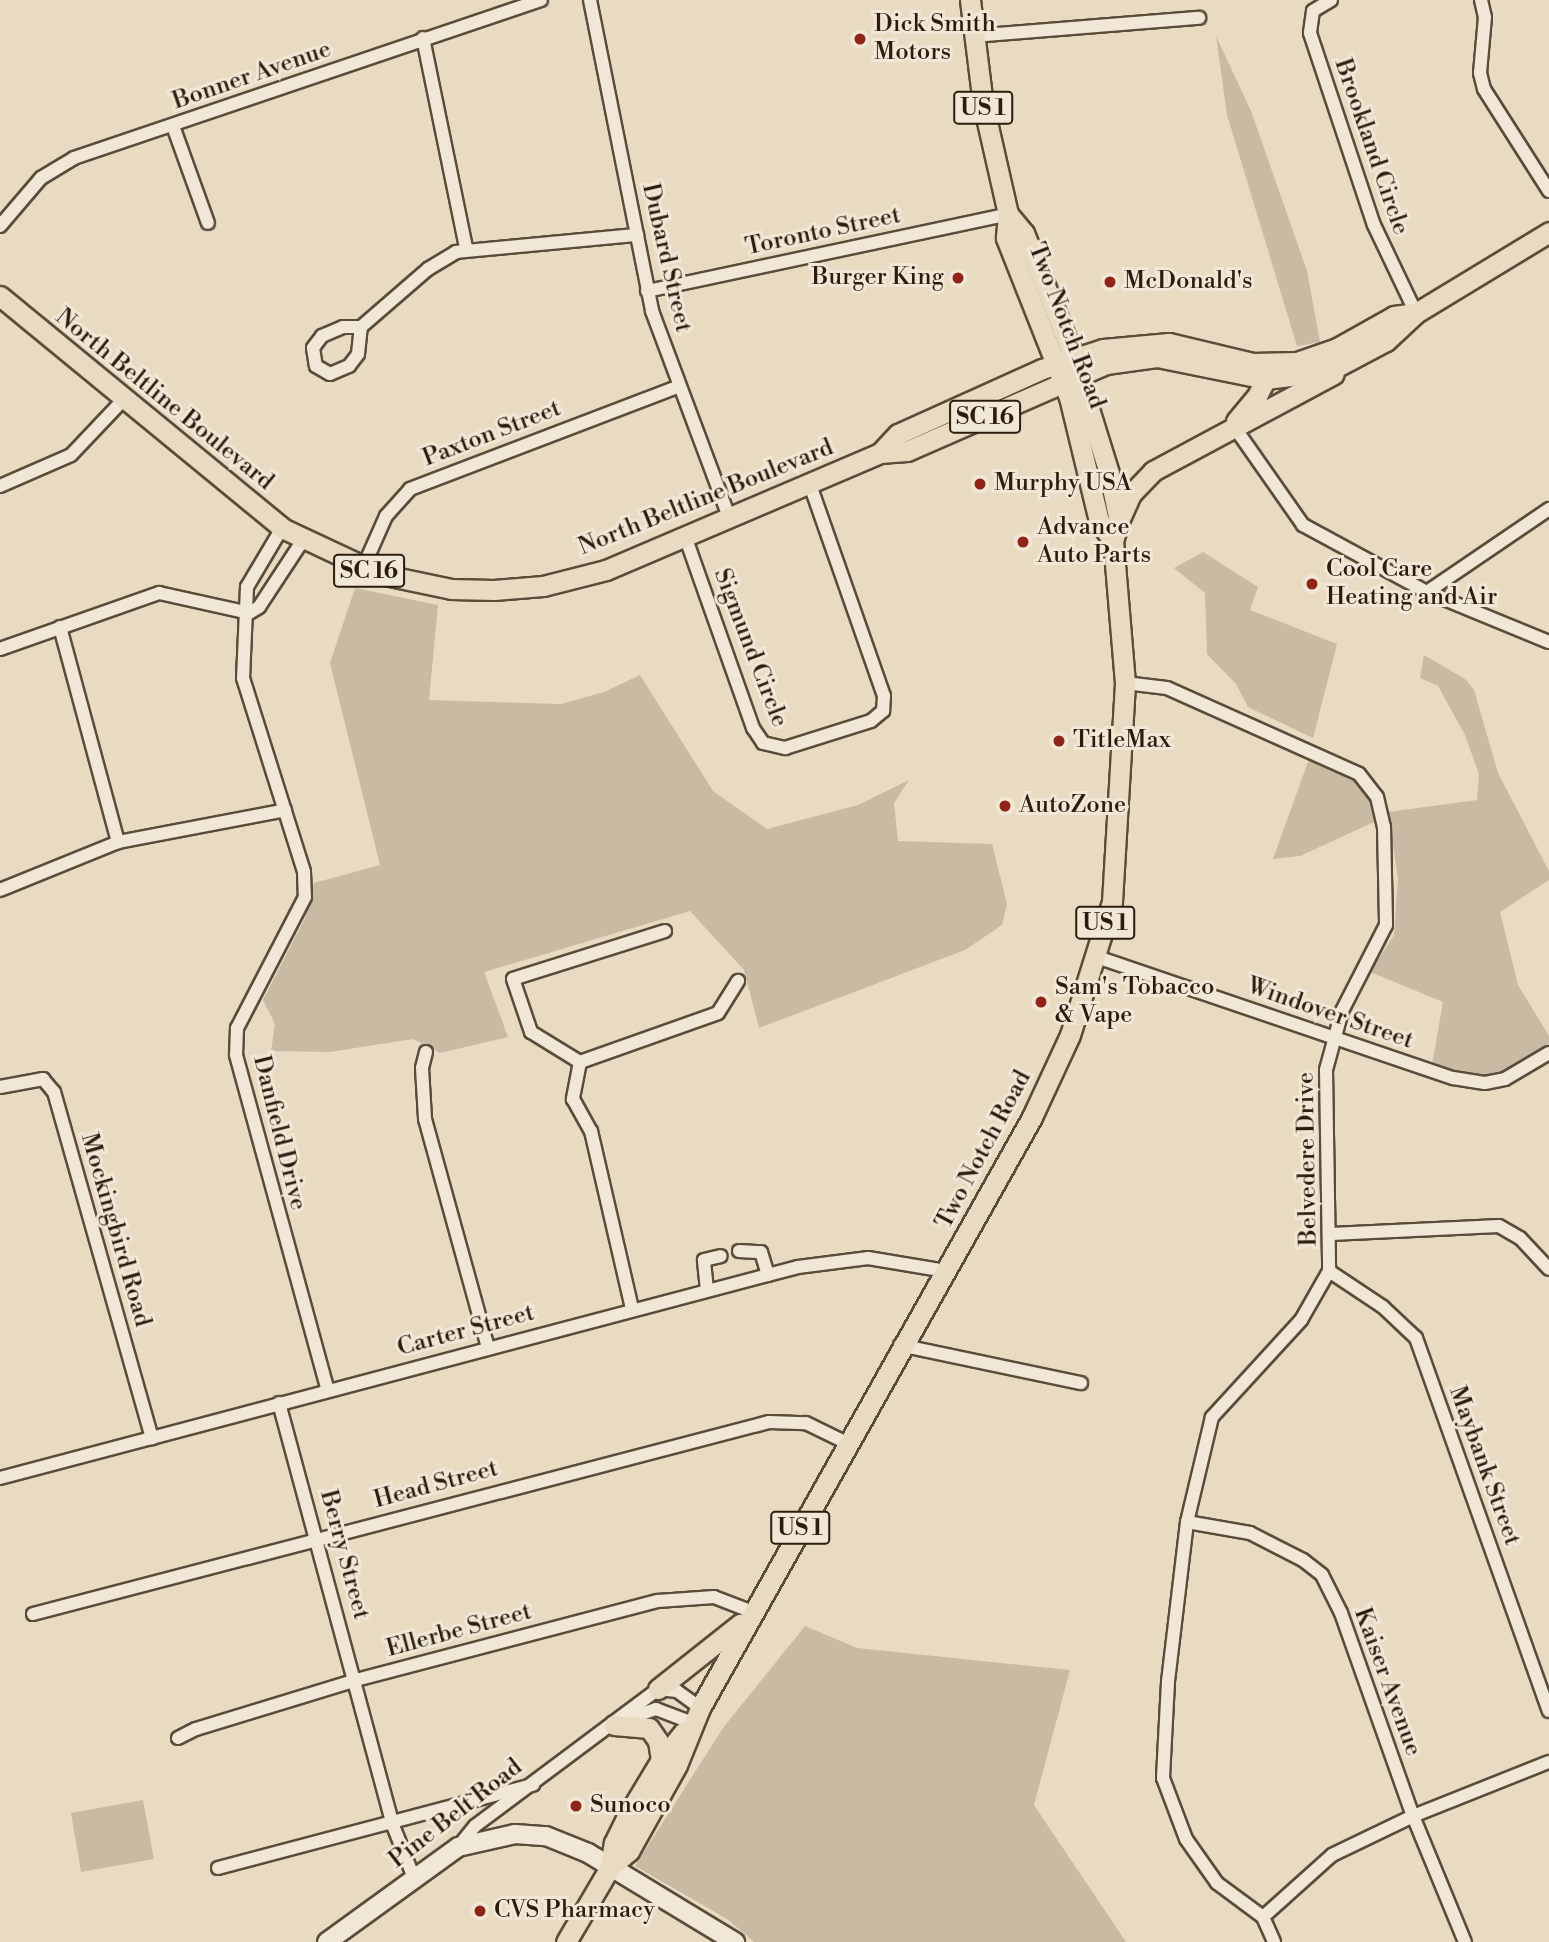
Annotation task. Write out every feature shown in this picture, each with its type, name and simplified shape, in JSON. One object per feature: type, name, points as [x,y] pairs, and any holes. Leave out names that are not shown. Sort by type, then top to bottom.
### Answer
[{"type":"main road","name":"Two Notch Road","points":[[566,1942],[610,1867],[629,1851],[677,1765],[696,1716],[900,1345],[946,1271],[1056,1068],[1112,902],[1125,683],[1113,541],[1119,521],[1112,484],[1067,370],[1006,238],[1008,214],[986,124],[970,0]]},
{"type":"main road","points":[[1112,484],[1153,471],[1233,425],[1313,388],[1401,331],[1416,313],[1549,232]]},
{"type":"main road","name":"North Beltline Boulevard","points":[[0,296],[282,528],[362,568],[451,589],[519,589],[594,573],[880,453],[898,434],[1067,370],[1116,345],[1159,343],[1270,371]]},
{"type":"main road","points":[[1233,425],[1270,371],[1307,360],[1394,316],[1416,313]]},
{"type":"main road","points":[[1270,371],[1302,377],[1352,361]]},
{"type":"main road","name":"Two Notch Road","points":[[1067,370],[1099,521],[1113,541]]},
{"type":"main road","points":[[1119,521],[1125,503],[1153,471]]},
{"type":"main road","points":[[658,1689],[753,1612]]},
{"type":"main road","name":"Two Notch Road","points":[[610,1867],[614,1843],[660,1760],[696,1716]]},
{"type":"main road","points":[[614,1725],[649,1728],[658,1741],[660,1760]]},
{"type":"street","name":"Bonner Avenue","points":[[0,226],[51,170],[88,152],[173,126],[423,38],[541,0]]},
{"type":"street","name":"Dubard Street","points":[[590,0],[647,291],[677,387],[729,517]]},
{"type":"street","name":"Brookland Circle","points":[[1331,0],[1313,11],[1310,33],[1374,225],[1416,313]]},
{"type":"street","points":[[1481,0],[1485,17],[1480,73],[1484,89],[1549,191]]},
{"type":"street","points":[[973,36],[1199,18]]},
{"type":"street","points":[[423,38],[467,248]]},
{"type":"street","points":[[173,126],[208,223]]},
{"type":"street","name":"Toronto Street","points":[[647,291],[1008,214]]},
{"type":"street","points":[[361,327],[358,354],[349,366],[330,374],[316,366],[313,348],[322,336],[336,328],[361,327],[428,269],[467,248],[637,235]]},
{"type":"street","name":"Paxton Street","points":[[362,568],[386,516],[410,489],[677,387]]},
{"type":"street","points":[[0,486],[71,455],[124,399]]},
{"type":"street","points":[[1233,425],[1303,525],[1427,592],[1549,642]]},
{"type":"street","name":"Sigmund Circle","points":[[685,536],[753,728],[763,743],[785,748],[871,720],[883,711],[884,696],[809,482]]},
{"type":"street","points":[[1427,592],[1549,509]]},
{"type":"street","name":"Danfield Drive","points":[[282,528],[247,587],[249,613],[243,678],[304,872],[305,897],[237,1028],[236,1055],[328,1391]]},
{"type":"street","points":[[0,649],[159,593],[249,613],[259,607],[303,540]]},
{"type":"street","points":[[60,627],[118,842]]},
{"type":"street","name":"Belvedere Drive","points":[[1125,683],[1167,688],[1349,769],[1373,789],[1384,827],[1388,917],[1381,939],[1333,1035],[1325,1087],[1331,1234],[1329,1271],[1301,1320],[1212,1417],[1187,1522],[1168,1682],[1163,1778],[1186,1839],[1217,1882],[1264,1917],[1275,1942]]},
{"type":"street","points":[[0,890],[118,842],[285,810]]},
{"type":"street","points":[[580,1062],[531,1032],[513,979],[665,931]]},
{"type":"street","name":"Windover Street","points":[[1094,956],[1475,1083],[1505,1079],[1549,1053]]},
{"type":"street","points":[[580,1062],[719,1013],[738,981]]},
{"type":"street","points":[[426,1052],[422,1068],[425,1119],[488,1347]]},
{"type":"street","points":[[580,1062],[573,1098],[591,1131],[632,1308]]},
{"type":"street","name":"Mockingbird Road","points":[[0,1087],[43,1079],[54,1092],[152,1438]]},
{"type":"street","points":[[1331,1234],[1499,1226],[1520,1238],[1549,1269]]},
{"type":"street","points":[[739,1251],[761,1252],[768,1275]]},
{"type":"street","points":[[707,1290],[704,1260],[721,1256]]},
{"type":"street","name":"Carter Street","points":[[0,1478],[632,1308],[835,1260],[868,1258],[946,1271]]},
{"type":"street","name":"Maybank Street","points":[[1329,1271],[1383,1307],[1416,1338],[1549,1711]]},
{"type":"street","points":[[900,1345],[1081,1383]]},
{"type":"street","name":"Berry Street","points":[[279,1404],[318,1538],[392,1823],[414,1878]]},
{"type":"street","name":"Head Street","points":[[33,1614],[784,1419],[806,1423],[847,1443]]},
{"type":"street","name":"Kaiser Avenue","points":[[1187,1522],[1250,1533],[1303,1560],[1322,1575],[1341,1613],[1413,1816],[1465,1942]]},
{"type":"street","name":"Ellerbe Street","points":[[178,1738],[196,1729],[356,1680],[673,1598],[714,1597],[753,1612]]},
{"type":"street","points":[[658,1689],[677,1691],[696,1716]]},
{"type":"street","name":"Pine Belt Road","points":[[327,1942],[458,1847],[475,1826],[614,1725],[658,1689]]},
{"type":"street","name":"Pine Belt Road","points":[[614,1725],[656,1709],[696,1716]]},
{"type":"street","points":[[1264,1917],[1332,1855],[1413,1816],[1549,1762]]},
{"type":"street","points":[[218,1868],[533,1785]]},
{"type":"street","points":[[458,1847],[502,1835],[546,1836],[610,1867],[735,1942]]},
{"type":"shaded area","points":[[1216,36],[1251,111],[1307,271],[1320,342],[1297,346],[1227,115]]},
{"type":"shaded area","points":[[1203,552],[1258,587],[1250,610],[1337,644],[1313,738],[1248,707],[1236,684],[1207,654],[1205,593],[1174,568]]},
{"type":"shaded area","points":[[355,588],[438,605],[429,700],[561,704],[604,692],[640,675],[713,791],[767,829],[858,805],[909,780],[894,803],[898,841],[992,844],[1007,904],[1002,925],[965,950],[759,1028],[744,970],[690,911],[484,972],[508,1037],[440,1053],[413,1039],[330,1052],[271,1051],[275,1024],[263,1000],[305,918],[314,883],[380,865],[330,663]]},
{"type":"shaded area","points":[[1424,655],[1465,679],[1474,690],[1498,773],[1549,871],[1549,880],[1500,912],[1518,985],[1549,1036],[1549,1044],[1501,1075],[1460,1074],[1432,1065],[1443,1002],[1370,972],[1394,935],[1398,878],[1388,812],[1477,800],[1479,774],[1465,735],[1438,686],[1420,678]]},
{"type":"shaded area","points":[[1309,759],[1361,785],[1377,810],[1374,822],[1300,856],[1273,859]]},
{"type":"shaded area","points":[[805,1626],[857,1648],[1070,1670],[1034,1805],[1126,1942],[754,1942],[727,1919],[635,1866],[723,1728]]},
{"type":"shaded area","points":[[143,1800],[154,1859],[81,1872],[71,1813]]},
{"type":"place","name":"Dick Smith Motors","points":[[860,39]]},
{"type":"place","name":"Burger King","points":[[958,278]]},
{"type":"place","name":"McDonald's","points":[[1110,282]]},
{"type":"place","name":"Murphy USA","points":[[980,484]]},
{"type":"place","name":"Advance Auto Parts","points":[[1023,542]]},
{"type":"place","name":"Cool Care Heating and Air","points":[[1312,584]]},
{"type":"place","name":"TitleMax","points":[[1059,741]]},
{"type":"place","name":"AutoZone","points":[[1005,806]]},
{"type":"place","name":"Sam's Tobacco & Vape","points":[[1041,1002]]},
{"type":"place","name":"Sunoco","points":[[576,1806]]},
{"type":"place","name":"CVS Pharmacy","points":[[480,1911]]}]
